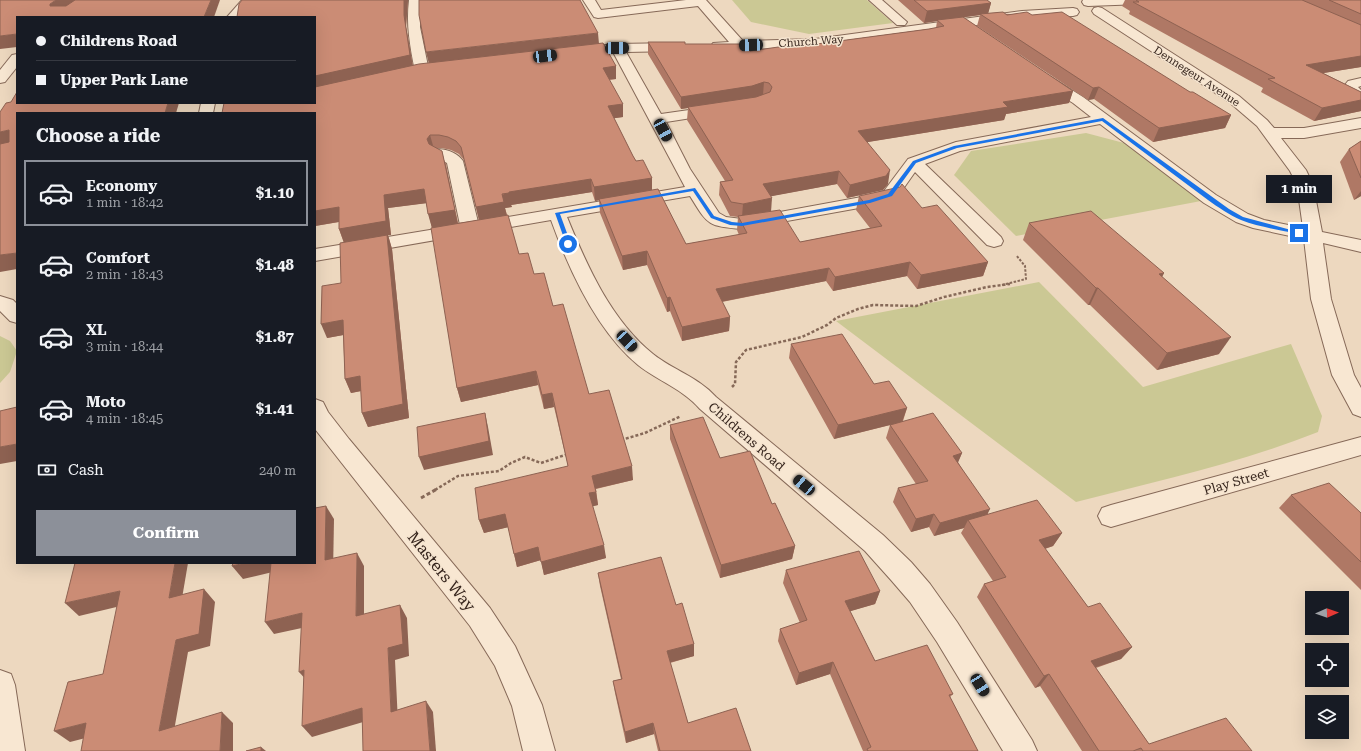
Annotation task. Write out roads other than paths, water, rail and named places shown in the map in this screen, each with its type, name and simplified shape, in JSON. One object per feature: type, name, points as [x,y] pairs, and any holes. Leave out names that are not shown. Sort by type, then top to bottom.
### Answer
[{"type":"street","points":[[234,16],[248,0]]},
{"type":"street","points":[[415,0],[413,14],[416,72],[437,69]]},
{"type":"street","points":[[590,0],[598,14],[699,1],[738,45]]},
{"type":"street","points":[[875,0],[901,22]]},
{"type":"street","points":[[1082,1],[1142,0]]},
{"type":"street","name":"Church Way","points":[[708,46],[815,43],[1022,15],[1077,13],[1093,14],[1099,10],[1142,0]]},
{"type":"street","name":"Dennegeur Avenue","points":[[1082,1],[1097,5],[1099,10],[1133,35],[1234,99],[1257,119],[1292,161],[1305,185],[1309,203],[1321,299],[1343,375],[1361,408]]},
{"type":"street","points":[[1064,2],[1065,9],[1077,13]]},
{"type":"street","name":"Church Way","points":[[1022,15],[1064,2]]},
{"type":"street","name":"Dennegeur Avenue","points":[[1077,13],[1133,35]]},
{"type":"street","points":[[962,23],[977,34]]},
{"type":"street","points":[[561,54],[617,48],[693,46]]},
{"type":"street","points":[[617,48],[657,119],[682,169],[712,217],[722,222],[742,224],[870,201],[890,195],[914,162],[966,144],[1103,119]]},
{"type":"street","points":[[0,79],[16,59]]},
{"type":"street","points":[[1036,73],[1078,100],[1210,199],[1242,218],[1259,224],[1361,246]]},
{"type":"street","points":[[1361,82],[1351,86],[1353,91],[1361,96]]},
{"type":"street","points":[[657,119],[732,107]]},
{"type":"street","points":[[1270,133],[1304,133],[1361,123]]},
{"type":"street","points":[[440,153],[456,161],[470,228]]},
{"type":"street","points":[[914,162],[994,241]]},
{"type":"street","points":[[316,255],[695,190]]},
{"type":"street","name":"Childrens Road","points":[[557,213],[568,244],[600,303],[618,332],[644,359],[700,392],[708,403],[874,543],[902,571],[920,593],[947,632],[1021,751]]},
{"type":"street","points":[[0,303],[6,305],[16,315]]},
{"type":"street","name":"Masters Way","points":[[316,411],[318,416],[337,441],[480,617],[505,656],[527,705],[539,751]]},
{"type":"street","name":"Play Street","points":[[1111,516],[1361,446]]},
{"type":"street","points":[[0,685],[9,751]]}]
